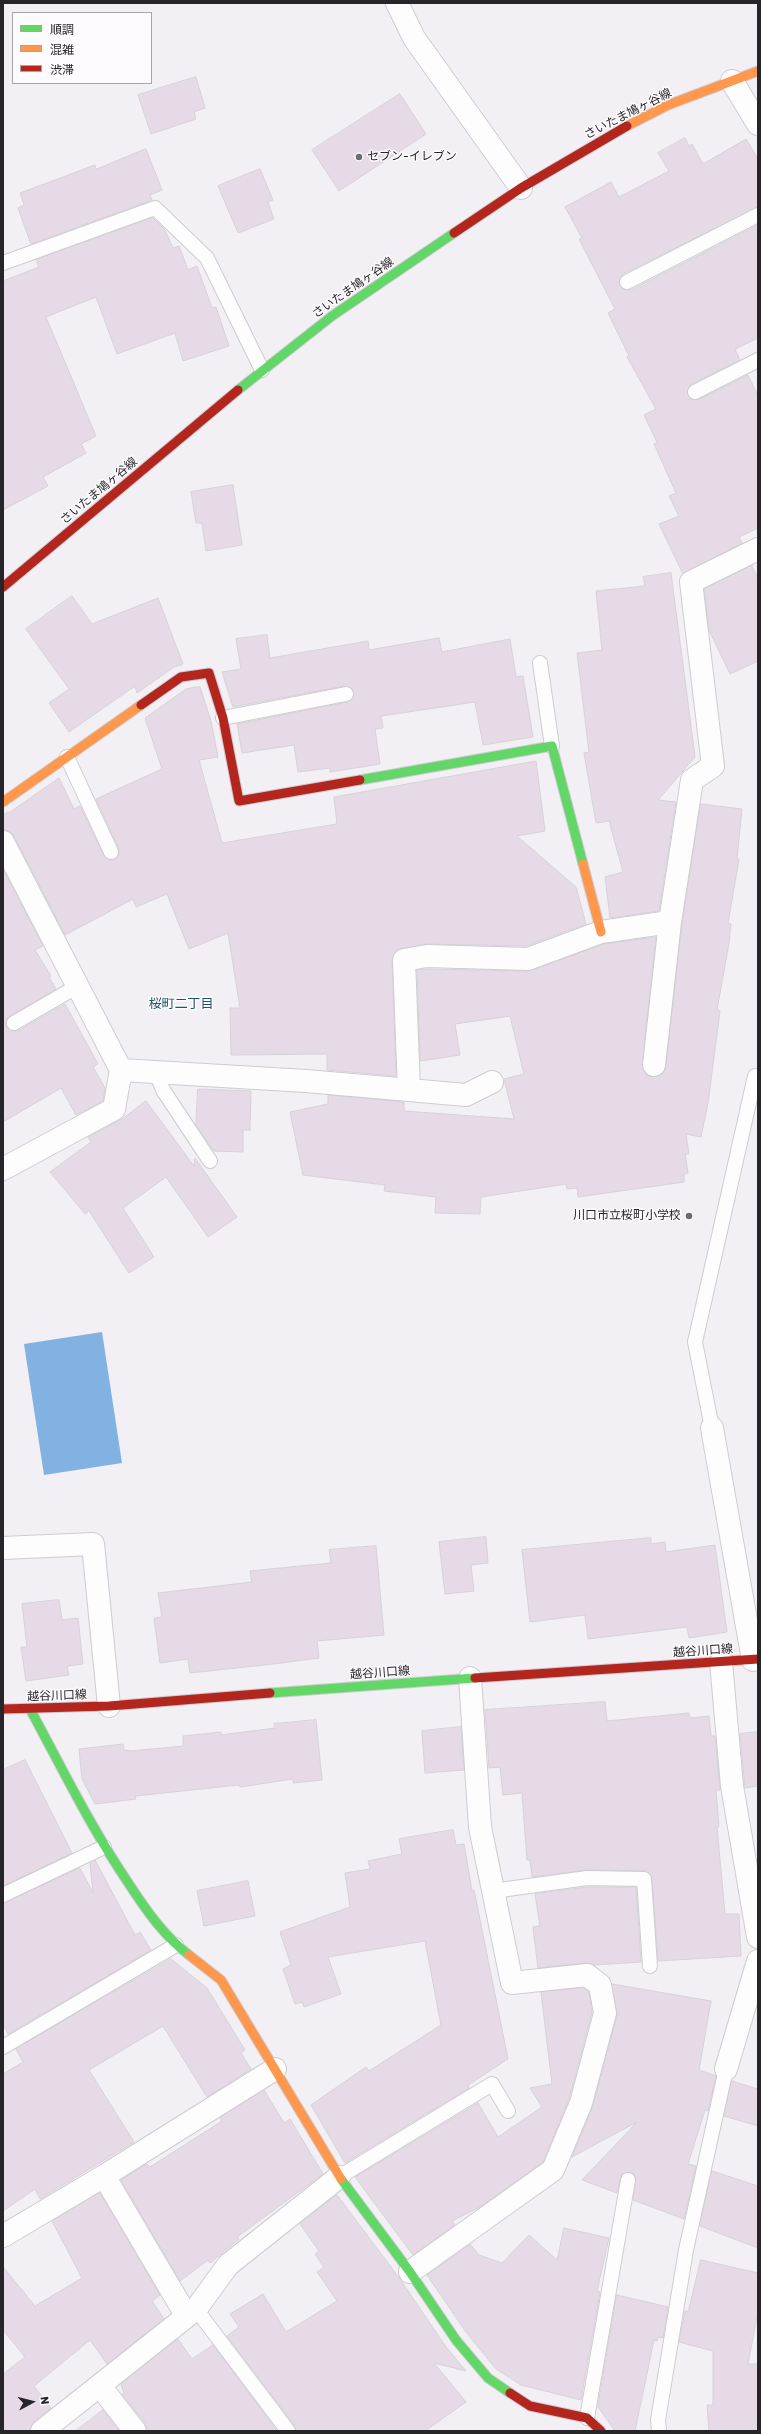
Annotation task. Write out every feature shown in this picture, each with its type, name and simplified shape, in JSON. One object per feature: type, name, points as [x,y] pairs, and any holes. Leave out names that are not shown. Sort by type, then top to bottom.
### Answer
[{"type":"street","points":[[397,3],[414,38],[521,188]]},
{"type":"street","name":"さいたま鳩ヶ谷線","points":[[3,587],[262,370],[332,316],[521,188],[608,136],[668,105],[758,71]]},
{"type":"street","points":[[732,81],[758,124]]},
{"type":"street","points":[[654,1065],[670,922],[692,780],[713,766],[691,582],[758,549]]},
{"type":"street","points":[[3,802],[181,678],[209,672],[223,718],[239,801],[552,746],[601,932]]},
{"type":"street","points":[[3,842],[121,1070],[114,1109],[3,1169]]},
{"type":"street","points":[[409,1090],[404,960],[427,956],[528,959],[601,932],[670,922]]},
{"type":"street","points":[[121,1070],[306,1081],[466,1095],[492,1082]]},
{"type":"street","points":[[712,1428],[756,1660]]},
{"type":"street","points":[[3,1548],[93,1544],[109,1706]]},
{"type":"street","name":"越谷川口線","points":[[3,1709],[109,1706],[470,1678],[756,1660]]},
{"type":"street","points":[[721,1662],[732,1786],[758,1937]]},
{"type":"street","points":[[410,2272],[554,2170],[581,2102],[605,2013],[600,1985],[587,1975],[512,1983],[480,1827],[470,1678]]},
{"type":"street","points":[[30,1709],[104,1847],[151,1917],[176,1945],[221,1980],[339,2177],[410,2272],[456,2340],[488,2378],[530,2406],[587,2418],[601,2431]]},
{"type":"street","points":[[726,2069],[758,1961]]},
{"type":"street","points":[[3,2236],[104,2176],[275,2069]]},
{"type":"street","points":[[104,2176],[191,2312]]},
{"type":"street","points":[[42,2431],[191,2312],[228,2265],[339,2177]]},
{"type":"street","points":[[100,2386],[135,2431]]},
{"type":"lane","points":[[3,263],[155,208],[207,258],[262,370]]},
{"type":"lane","points":[[627,282],[758,215]]},
{"type":"lane","points":[[695,392],[758,360]]},
{"type":"lane","points":[[540,663],[552,746]]},
{"type":"lane","points":[[223,718],[346,694]]},
{"type":"lane","points":[[67,757],[111,852]]},
{"type":"lane","points":[[14,1023],[78,986]]},
{"type":"lane","points":[[156,1072],[163,1090],[210,1161]]},
{"type":"lane","points":[[712,1428],[696,1342],[755,1076]]},
{"type":"lane","points":[[3,1895],[104,1847]]},
{"type":"lane","points":[[493,1891],[587,1878],[644,1878],[650,1966]]},
{"type":"lane","points":[[3,2047],[176,1945]]},
{"type":"lane","points":[[659,2431],[658,2420],[686,2250],[726,2069]]},
{"type":"lane","points":[[339,2177],[492,2084],[508,2111]]},
{"type":"lane","points":[[587,2418],[628,2180]]},
{"type":"lane","points":[[191,2312],[288,2431]]},
{"type":"water","points":[[102,1332],[122,1463],[44,1475],[24,1344]]},
{"type":"building","points":[[196,77],[205,108],[194,112],[196,119],[151,134],[138,95]]},
{"type":"building","points":[[400,94],[426,134],[339,191],[312,150]]},
{"type":"building","points":[[685,138],[689,146],[692,144],[703,164],[746,139],[758,159],[758,207],[623,274],[619,282],[623,289],[631,290],[758,225],[758,338],[735,349],[740,360],[691,384],[687,392],[690,399],[698,400],[748,375],[758,396],[758,528],[739,537],[742,543],[683,574],[659,524],[679,516],[669,496],[676,493],[654,444],[657,442],[644,415],[656,409],[627,357],[629,356],[608,313],[615,309],[579,239],[582,238],[565,207],[611,182],[619,197],[669,171],[658,153]]},
{"type":"building","points":[[146,149],[162,190],[150,195],[152,200],[31,244],[18,208],[24,205],[20,193],[95,165],[96,169]]},
{"type":"building","points":[[260,169],[273,200],[268,202],[274,219],[238,233],[218,186]]},
{"type":"building","points":[[153,218],[165,230],[173,248],[179,246],[188,270],[197,266],[212,308],[216,307],[229,346],[183,361],[175,333],[117,354],[96,297],[46,317],[96,436],[81,444],[86,453],[43,477],[48,486],[3,510],[3,281],[39,267],[36,260]]},
{"type":"building","points":[[233,485],[242,545],[206,551],[202,523],[196,523],[191,492]]},
{"type":"building","points":[[752,566],[758,578],[758,661],[730,674],[709,630],[704,589]]},
{"type":"building","points":[[671,573],[695,757],[658,800],[676,802],[659,911],[610,918],[605,877],[623,872],[609,821],[596,823],[584,753],[589,752],[577,653],[602,650],[596,591],[645,586],[643,577]]},
{"type":"building","points":[[72,596],[92,624],[158,598],[183,664],[174,667],[137,693],[135,686],[69,732],[49,703],[69,689],[26,629]]},
{"type":"building","points":[[267,635],[270,658],[368,641],[369,650],[439,638],[442,652],[510,639],[516,677],[523,676],[533,737],[483,745],[475,702],[381,716],[383,728],[375,729],[380,764],[330,772],[330,768],[298,772],[294,745],[242,753],[237,724],[348,702],[354,696],[352,688],[344,686],[233,707],[222,672],[241,669],[236,639]]},
{"type":"building","points":[[200,687],[211,721],[218,757],[199,760],[222,843],[337,824],[334,797],[536,761],[545,831],[517,836],[576,887],[586,924],[526,946],[427,944],[396,950],[392,960],[396,1076],[327,1070],[327,1054],[231,1055],[230,1008],[240,1008],[228,933],[189,949],[167,894],[136,907],[133,899],[65,935],[14,836],[9,831],[3,830],[3,814],[10,812],[59,778],[74,809],[80,806],[104,856],[110,860],[115,860],[118,857],[119,849],[96,799],[162,769],[145,718],[186,689]]},
{"type":"building","points":[[701,804],[742,809],[737,859],[739,859],[728,923],[731,924],[729,943],[717,1010],[720,1011],[708,1103],[701,1137],[686,1134],[689,1154],[685,1154],[688,1173],[684,1174],[684,1182],[578,1197],[577,1188],[567,1189],[566,1184],[481,1197],[480,1214],[435,1213],[436,1197],[384,1191],[385,1185],[303,1175],[290,1112],[328,1104],[328,1095],[404,1102],[404,1111],[514,1119],[504,1079],[524,1074],[510,1016],[455,1024],[460,1055],[420,1061],[417,970],[528,971],[604,944],[656,937],[642,1064],[646,1075],[652,1077],[664,1073],[682,924]]},
{"type":"building","points":[[3,869],[43,946],[35,950],[51,976],[49,977],[56,989],[6,1019],[6,1027],[10,1031],[18,1031],[65,1004],[98,1064],[93,1067],[105,1088],[103,1101],[76,1115],[61,1088],[3,1122]]},
{"type":"building","points":[[198,1089],[251,1091],[250,1130],[243,1130],[243,1152],[214,1151],[196,1125]]},
{"type":"building","points":[[146,1101],[194,1166],[195,1158],[237,1217],[208,1237],[166,1177],[123,1208],[154,1257],[129,1273],[89,1211],[85,1214],[50,1172],[91,1142],[88,1137],[122,1119]]},
{"type":"building","points":[[486,1537],[488,1563],[471,1565],[474,1591],[445,1594],[439,1542]]},
{"type":"building","points":[[651,1538],[651,1544],[665,1542],[666,1552],[715,1545],[727,1632],[689,1638],[687,1627],[588,1639],[585,1615],[530,1622],[522,1550]]},
{"type":"building","points":[[376,1546],[384,1635],[317,1641],[319,1658],[273,1664],[190,1673],[188,1659],[160,1663],[154,1618],[162,1617],[158,1593],[252,1582],[250,1571],[331,1563],[329,1550]]},
{"type":"building","points":[[59,1600],[62,1620],[78,1618],[83,1664],[67,1666],[69,1675],[26,1681],[21,1647],[27,1647],[22,1604]]},
{"type":"building","points":[[605,1702],[607,1721],[689,1713],[690,1718],[709,1716],[711,1736],[715,1736],[720,1790],[716,1790],[719,1827],[717,1827],[725,1914],[739,1914],[741,1956],[658,1961],[652,1878],[648,1871],[587,1870],[532,1877],[530,1860],[527,1860],[522,1793],[503,1795],[500,1767],[489,1768],[485,1710]]},
{"type":"building","points":[[316,1720],[322,1780],[293,1783],[293,1779],[240,1787],[239,1785],[135,1796],[136,1799],[95,1804],[82,1779],[79,1749],[123,1744],[124,1750],[131,1751],[183,1746],[183,1736],[221,1732],[221,1735],[275,1728],[274,1724]]},
{"type":"building","points":[[461,1727],[464,1770],[425,1773],[422,1731]]},
{"type":"building","points":[[758,1732],[758,1786],[745,1788],[740,1734]]},
{"type":"building","points":[[25,1760],[72,1853],[3,1886],[3,1770]]},
{"type":"building","points":[[453,1830],[456,1845],[464,1844],[472,1891],[474,1890],[508,2059],[468,2085],[469,2088],[345,2163],[311,2105],[366,2067],[369,2071],[441,2025],[425,1941],[328,1957],[341,1994],[304,2007],[302,2002],[295,2004],[283,1969],[291,1965],[280,1932],[350,1907],[345,1873],[370,1869],[368,1861],[402,1854],[399,1839]]},
{"type":"building","points":[[95,1860],[135,1935],[140,1932],[151,1950],[8,2034],[3,2023],[3,1903],[80,1868],[93,1893],[90,1863]]},
{"type":"building","points":[[248,1881],[255,1916],[204,1926],[197,1891]]},
{"type":"building","points":[[588,1887],[636,1887],[641,1962],[594,1965],[586,1963],[538,1968],[533,1927],[540,1926],[535,1894]]},
{"type":"building","points":[[171,1959],[207,1988],[245,2050],[241,2053],[251,2069],[207,2097],[163,2026],[89,2070],[134,2142],[40,2199],[35,2189],[3,2211],[3,2074],[23,2062],[16,2049]]},
{"type":"building","points":[[612,1984],[711,2001],[699,2070],[716,2076],[708,2111],[705,2110],[688,2164],[696,2166],[684,2219],[633,2200],[636,2177],[630,2172],[621,2175],[617,2193],[582,2180],[637,2122],[572,2157],[593,2106],[617,2016]]},
{"type":"building","points":[[583,1988],[589,1992],[592,2012],[569,2099],[543,2162],[480,2207],[452,2221],[455,2225],[413,2255],[355,2177],[478,2103],[498,2137],[542,2107],[530,2088],[552,2084],[541,1992]]},
{"type":"building","points":[[732,2081],[758,2089],[758,2126],[724,2116]]},
{"type":"building","points":[[264,2090],[284,2123],[290,2119],[323,2174],[237,2237],[239,2239],[210,2263],[208,2260],[180,2281],[121,2180],[147,2164],[150,2167],[222,2121],[220,2118]]},
{"type":"building","points":[[712,2171],[758,2186],[758,2248],[700,2226]]},
{"type":"building","points":[[100,2193],[160,2295],[152,2301],[164,2319],[107,2364],[90,2340],[34,2386],[51,2408],[34,2421],[30,2431],[3,2431],[3,2374],[25,2357],[3,2330],[3,2267],[35,2306],[82,2278],[52,2221]]},
{"type":"building","points":[[337,2195],[400,2279],[446,2347],[466,2371],[434,2363],[466,2402],[425,2431],[296,2431],[295,2426],[227,2336],[239,2327],[230,2314],[263,2294],[286,2332],[337,2301],[317,2272],[324,2267],[315,2254],[319,2251],[300,2224]]},
{"type":"building","points":[[564,2228],[609,2238],[597,2291],[600,2292],[581,2400],[521,2385],[496,2369],[466,2332],[427,2275],[470,2244],[479,2255],[502,2263],[529,2235],[557,2260]]},
{"type":"building","points":[[701,2260],[758,2273],[758,2312],[748,2364],[758,2364],[758,2431],[709,2431],[707,2405],[713,2405],[713,2351],[679,2342],[685,2311],[688,2311]]},
{"type":"building","points":[[617,2295],[668,2307],[663,2338],[658,2337],[657,2341],[654,2340],[635,2431],[615,2431],[598,2407]]},
{"type":"building","points":[[178,2339],[192,2359],[213,2345],[277,2431],[147,2431],[145,2423],[122,2394],[124,2393],[121,2384]]},
{"type":"building","points":[[103,2410],[119,2431],[76,2431]]},
{"type":"traffic: fast","points":[[238,390],[332,316],[454,233]]},
{"type":"traffic: fast","points":[[360,780],[552,746],[583,864]]},
{"type":"traffic: fast","points":[[270,1693],[475,1678]]},
{"type":"traffic: fast","points":[[30,1709],[77,1798],[115,1863],[156,1922],[171,1940],[189,1955]]},
{"type":"traffic: fast","points":[[341,2179],[410,2272],[456,2340],[488,2378],[510,2393]]},
{"type":"traffic: slow","points":[[627,126],[668,105],[758,71]]},
{"type":"traffic: slow","points":[[3,802],[141,705]]},
{"type":"traffic: slow","points":[[583,864],[601,932]]},
{"type":"traffic: slow","points":[[189,1955],[221,1980],[341,2179]]},
{"type":"traffic: jam","points":[[454,233],[521,188],[627,126]]},
{"type":"traffic: jam","points":[[3,587],[238,390]]},
{"type":"traffic: jam","points":[[141,705],[181,677],[209,673],[223,718],[239,801],[360,780]]},
{"type":"traffic: jam","points":[[475,1678],[758,1659]]},
{"type":"traffic: jam","points":[[3,1709],[109,1706],[270,1693]]},
{"type":"traffic: jam","points":[[510,2393],[530,2406],[587,2418],[601,2431]]},
{"type":"place","name":"セブン-イレブン","points":[[359,157]]},
{"type":"place","name":"川口市立桜町小学校","points":[[689,1216]]},
{"type":"district","name":"桜町二丁目","points":[[181,1004]]}]
